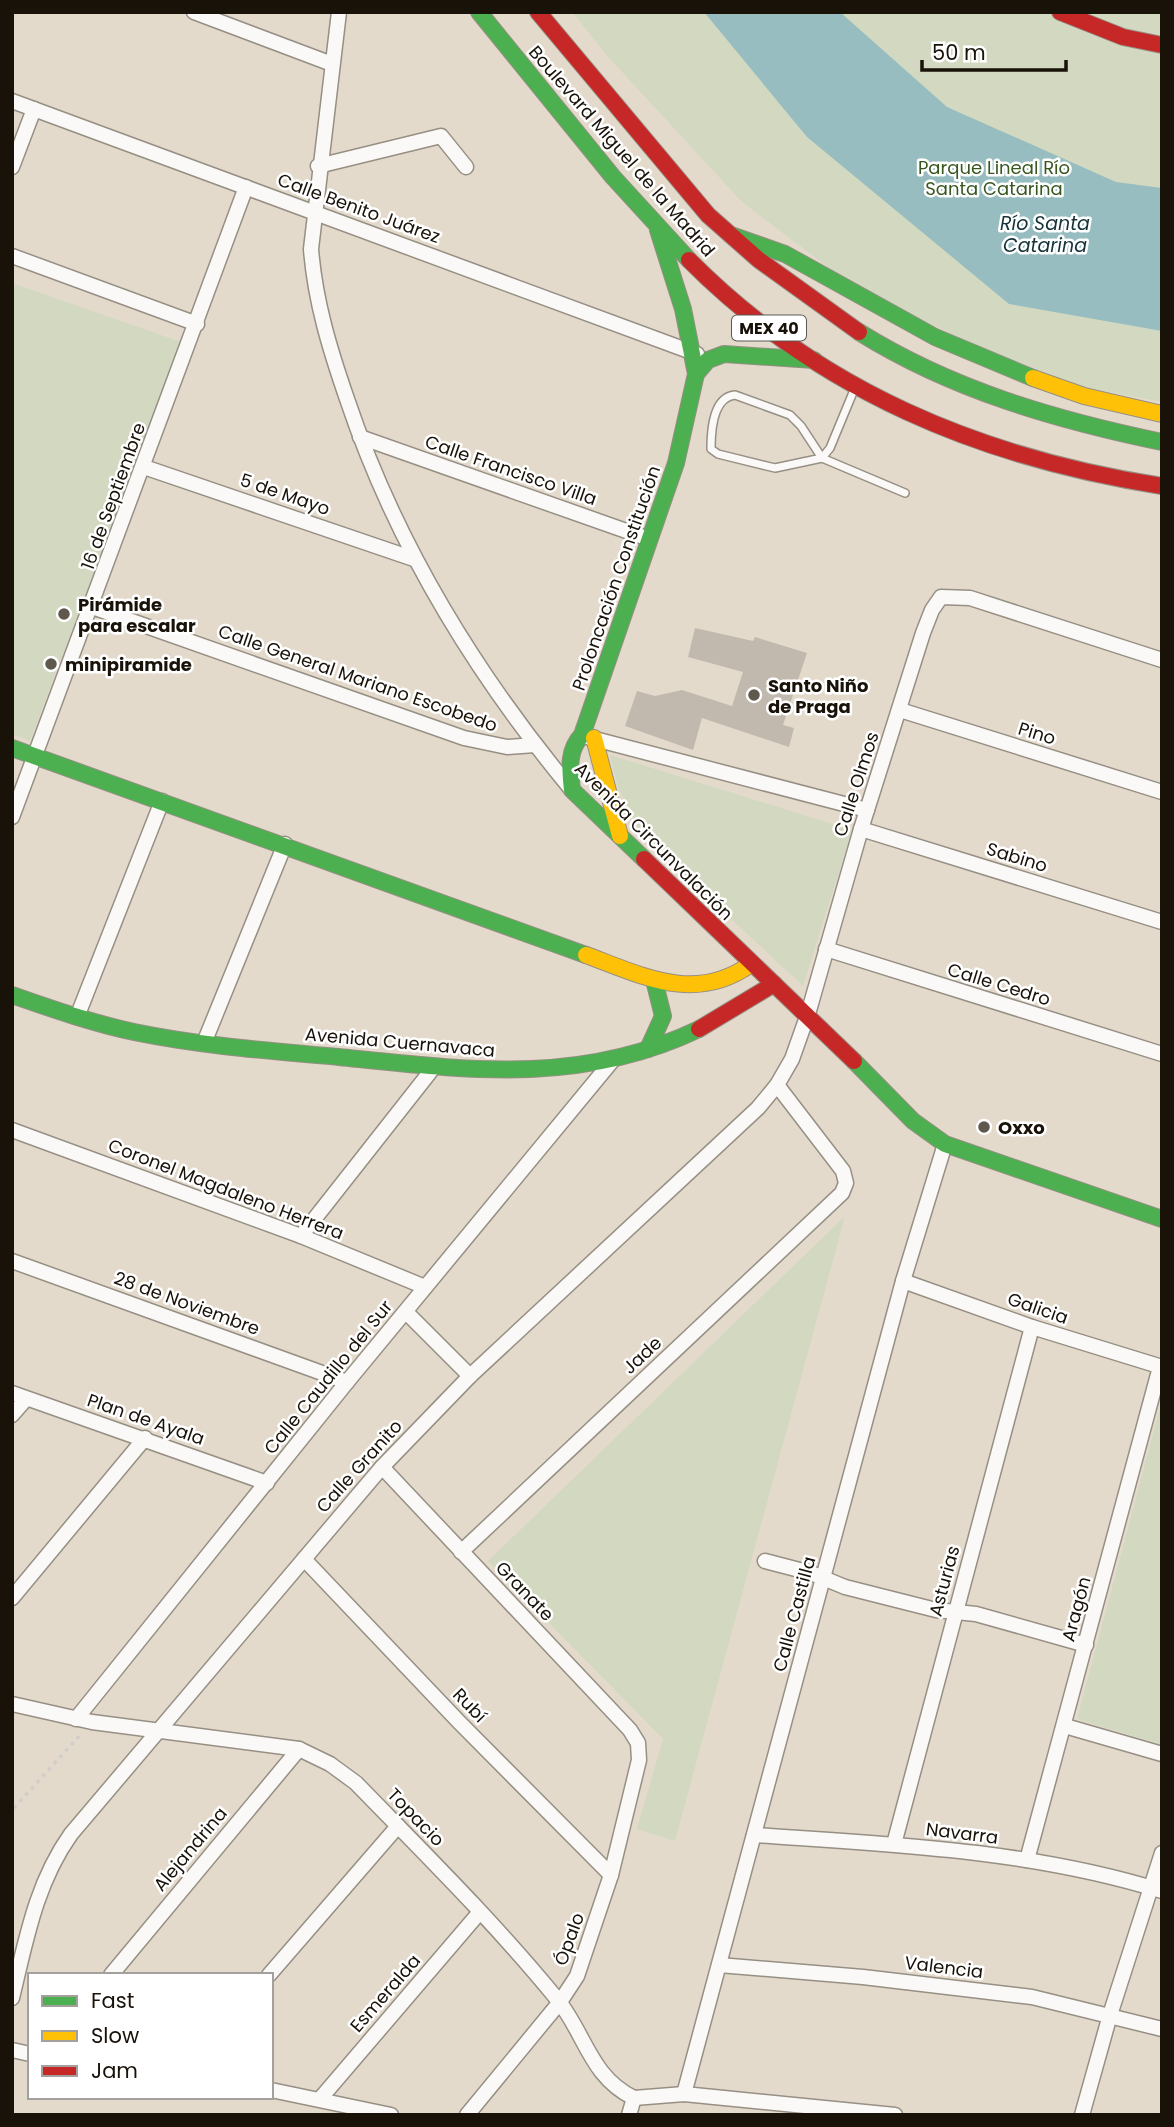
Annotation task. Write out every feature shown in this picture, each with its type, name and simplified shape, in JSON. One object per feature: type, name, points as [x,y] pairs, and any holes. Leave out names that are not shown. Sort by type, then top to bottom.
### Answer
[{"type":"main road","name":"Boulevard Miguel de la Madrid","points":[[479,12],[655,223],[699,270],[741,308],[814,360],[856,386],[967,439],[1038,463],[1098,478],[1162,486]]},
{"type":"main road","name":"Boulevard Miguel de la Madrid","points":[[538,12],[674,178],[726,234],[832,318],[872,343],[953,383],[1020,408],[1092,429],[1162,442]]},
{"type":"main road","points":[[1060,12],[1123,37],[1162,45]]},
{"type":"main road","name":"Proloncación Constitución","points":[[572,790],[569,759],[577,739],[588,737],[649,539],[676,463],[695,374],[670,264],[655,223]]},
{"type":"main road","points":[[726,234],[764,242],[887,312],[1024,374],[1097,399],[1162,414]]},
{"type":"main road","points":[[695,374],[712,359],[736,354],[814,360]]},
{"type":"main road","points":[[588,737],[620,838]]},
{"type":"main road","points":[[12,748],[285,844],[654,980],[691,986],[714,985],[732,979],[751,964]]},
{"type":"main road","name":"Avenida Circunvalación","points":[[572,790],[751,964],[808,1014],[885,1096],[945,1144],[1162,1219]]},
{"type":"main road","points":[[648,1049],[663,1027],[664,1016],[663,1001],[654,980]]},
{"type":"main road","name":"Avenida Cuernavaca","points":[[12,995],[77,1017],[135,1032],[204,1043],[434,1067],[541,1069],[612,1061],[648,1049],[728,1013],[774,984]]},
{"type":"street","points":[[194,12],[332,64]]},
{"type":"street","name":"Avenida Circunvalación","points":[[339,12],[318,166],[311,249],[313,281],[333,358],[378,485],[414,559],[477,664],[535,745],[572,790]]},
{"type":"street","name":"Calle Benito Juárez","points":[[12,100],[712,359]]},
{"type":"street","points":[[12,167],[34,109]]},
{"type":"street","points":[[318,166],[441,136],[447,140],[466,167]]},
{"type":"street","name":"16 de Septiembre","points":[[12,817],[246,187]]},
{"type":"street","points":[[12,256],[197,324]]},
{"type":"street","name":"Calle Francisco Villa","points":[[360,437],[649,539]]},
{"type":"street","name":"5 de Mayo","points":[[144,467],[414,559]]},
{"type":"street","name":"Calle Olmos","points":[[808,1014],[867,810],[932,610],[941,597],[970,598],[1162,660]]},
{"type":"street","name":"Calle General Mariano Escobedo","points":[[92,607],[464,738],[507,747],[535,745]]},
{"type":"street","name":"Pino","points":[[900,710],[1162,792]]},
{"type":"street","points":[[588,737],[867,810]]},
{"type":"street","points":[[77,1017],[162,801]]},
{"type":"street","name":"Sabino","points":[[861,829],[1162,922]]},
{"type":"street","points":[[204,1043],[285,844]]},
{"type":"street","name":"Calle Cedro","points":[[826,950],[1162,1054]]},
{"type":"street","name":"Calle Granito","points":[[12,1998],[33,1911],[53,1859],[382,1467],[470,1376],[758,1108],[778,1086],[792,1059],[808,1014]]},
{"type":"street","name":"Calle Caudillo del Sur","points":[[76,1719],[347,1382],[612,1061]]},
{"type":"street","points":[[301,1236],[434,1067]]},
{"type":"street","name":"Jade","points":[[461,1552],[842,1194],[846,1183],[843,1171],[778,1086]]},
{"type":"street","name":"Coronel Magdaleno Herrera","points":[[12,1130],[301,1236],[425,1287]]},
{"type":"street","name":"Calle Castilla","points":[[684,2094],[903,1281],[945,1144]]},
{"type":"street","name":"28 de Noviembre","points":[[12,1261],[347,1382]]},
{"type":"street","name":"Galicia","points":[[903,1281],[1032,1327],[1161,1367]]},
{"type":"street","points":[[406,1312],[470,1376]]},
{"type":"street","name":"Asturias","points":[[894,1844],[1032,1327]]},
{"type":"street","name":"Aragón","points":[[1027,1860],[1161,1367]]},
{"type":"street","points":[[12,1415],[19,1396]]},
{"type":"street","name":"Plan de Ayala","points":[[19,1396],[267,1483]]},
{"type":"street","points":[[12,1598],[145,1438]]},
{"type":"street","name":"Granate","points":[[382,1467],[629,1730],[638,1743]]},
{"type":"street","name":"Rubí","points":[[304,1559],[459,1722],[611,1875]]},
{"type":"street","points":[[765,1561],[811,1573],[824,1580],[956,1613],[976,1614],[1086,1645]]},
{"type":"street","name":"Topacio","points":[[12,1704],[92,1722],[162,1729],[299,1749],[330,1764],[356,1783],[479,1913],[560,2002],[599,2071],[618,2091],[634,2098]]},
{"type":"street","points":[[1065,1726],[1162,1754]]},
{"type":"street","name":"Ópalo","points":[[467,2115],[560,2002],[577,1976],[611,1875],[639,1760],[638,1743]]},
{"type":"street","name":"Alejandrina","points":[[113,1973],[299,1749]]},
{"type":"street","points":[[271,1973],[398,1826]]},
{"type":"street","name":"Navarra","points":[[754,1835],[894,1844],[1027,1860],[1157,1889]]},
{"type":"street","points":[[1082,2115],[1110,2015],[1157,1889],[1162,1853]]},
{"type":"street","name":"Esmeralda","points":[[320,2099],[479,1913]]},
{"type":"street","name":"Valencia","points":[[719,1965],[958,1987],[1032,1997],[1162,2029]]},
{"type":"street","points":[[273,2090],[391,2115]]},
{"type":"street","points":[[629,2115],[634,2098],[684,2094],[833,2112],[895,2115]]},
{"type":"lane","points":[[856,386],[830,449],[821,458],[775,468],[718,454],[711,449],[718,403],[726,396],[735,395],[790,415],[801,426],[821,458],[905,493]]},
{"type":"path","points":[[14,1808],[92,1722]]},
{"type":"green space","name":"Parque Lineal Río Santa Catarina","points":[[572,12],[1162,12],[1162,402],[1045,380],[850,284],[742,202],[609,58]]},
{"type":"green space","points":[[12,283],[181,342],[30,741],[12,734]]},
{"type":"green space","points":[[610,755],[852,830],[803,986],[642,836],[618,788]]},
{"type":"green space","points":[[845,1216],[675,1841],[637,1829],[663,1739],[488,1561]]},
{"type":"green space","points":[[1162,1400],[1162,1745],[1077,1719]]},
{"type":"water","name":"Río Santa Catarina","points":[[704,12],[840,12],[947,107],[1116,182],[1162,188],[1162,331],[1009,304],[807,137]]},
{"type":"building","points":[[695,628],[753,641],[755,637],[807,653],[783,725],[794,728],[789,747],[702,718],[693,750],[625,726],[637,691],[655,696],[682,690],[732,706],[743,672],[688,657]]},
{"type":"traffic: fast","points":[[479,12],[613,177],[689,260]]},
{"type":"traffic: fast","points":[[644,859],[572,790],[570,768],[574,748],[582,735],[676,463],[696,374],[683,309],[658,230]]},
{"type":"traffic: fast","points":[[731,235],[785,254],[935,337],[1033,378]]},
{"type":"traffic: fast","points":[[859,332],[931,371],[1006,400],[1083,424],[1162,442]]},
{"type":"traffic: fast","points":[[696,374],[708,360],[724,354],[814,360]]},
{"type":"traffic: fast","points":[[12,748],[586,955]]},
{"type":"traffic: fast","points":[[648,1049],[663,1016],[654,980]]},
{"type":"traffic: fast","points":[[12,995],[103,1024],[185,1041],[477,1069],[566,1066],[611,1059],[655,1047],[699,1029]]},
{"type":"traffic: fast","points":[[854,1061],[913,1121],[945,1144],[1162,1219]]},
{"type":"traffic: slow","points":[[1033,378],[1084,396],[1162,414]]},
{"type":"traffic: slow","points":[[594,738],[620,836]]},
{"type":"traffic: slow","points":[[586,955],[648,978],[689,984],[730,976],[751,964]]},
{"type":"traffic: jam","points":[[538,12],[708,215],[759,260],[859,332]]},
{"type":"traffic: jam","points":[[1060,12],[1123,37],[1162,45]]},
{"type":"traffic: jam","points":[[689,260],[739,306],[792,347],[848,382],[907,412],[968,437],[1030,457],[1095,474],[1162,486]]},
{"type":"traffic: jam","points":[[644,859],[854,1061]]},
{"type":"traffic: jam","points":[[699,1029],[774,984]]},
{"type":"place","name":"Pirámide para escalar","points":[[64,614]]},
{"type":"place","name":"minipiramide","points":[[51,664]]},
{"type":"place","name":"Santo Niño de Praga","points":[[754,695]]},
{"type":"place","name":"Oxxo","points":[[984,1127]]}]
